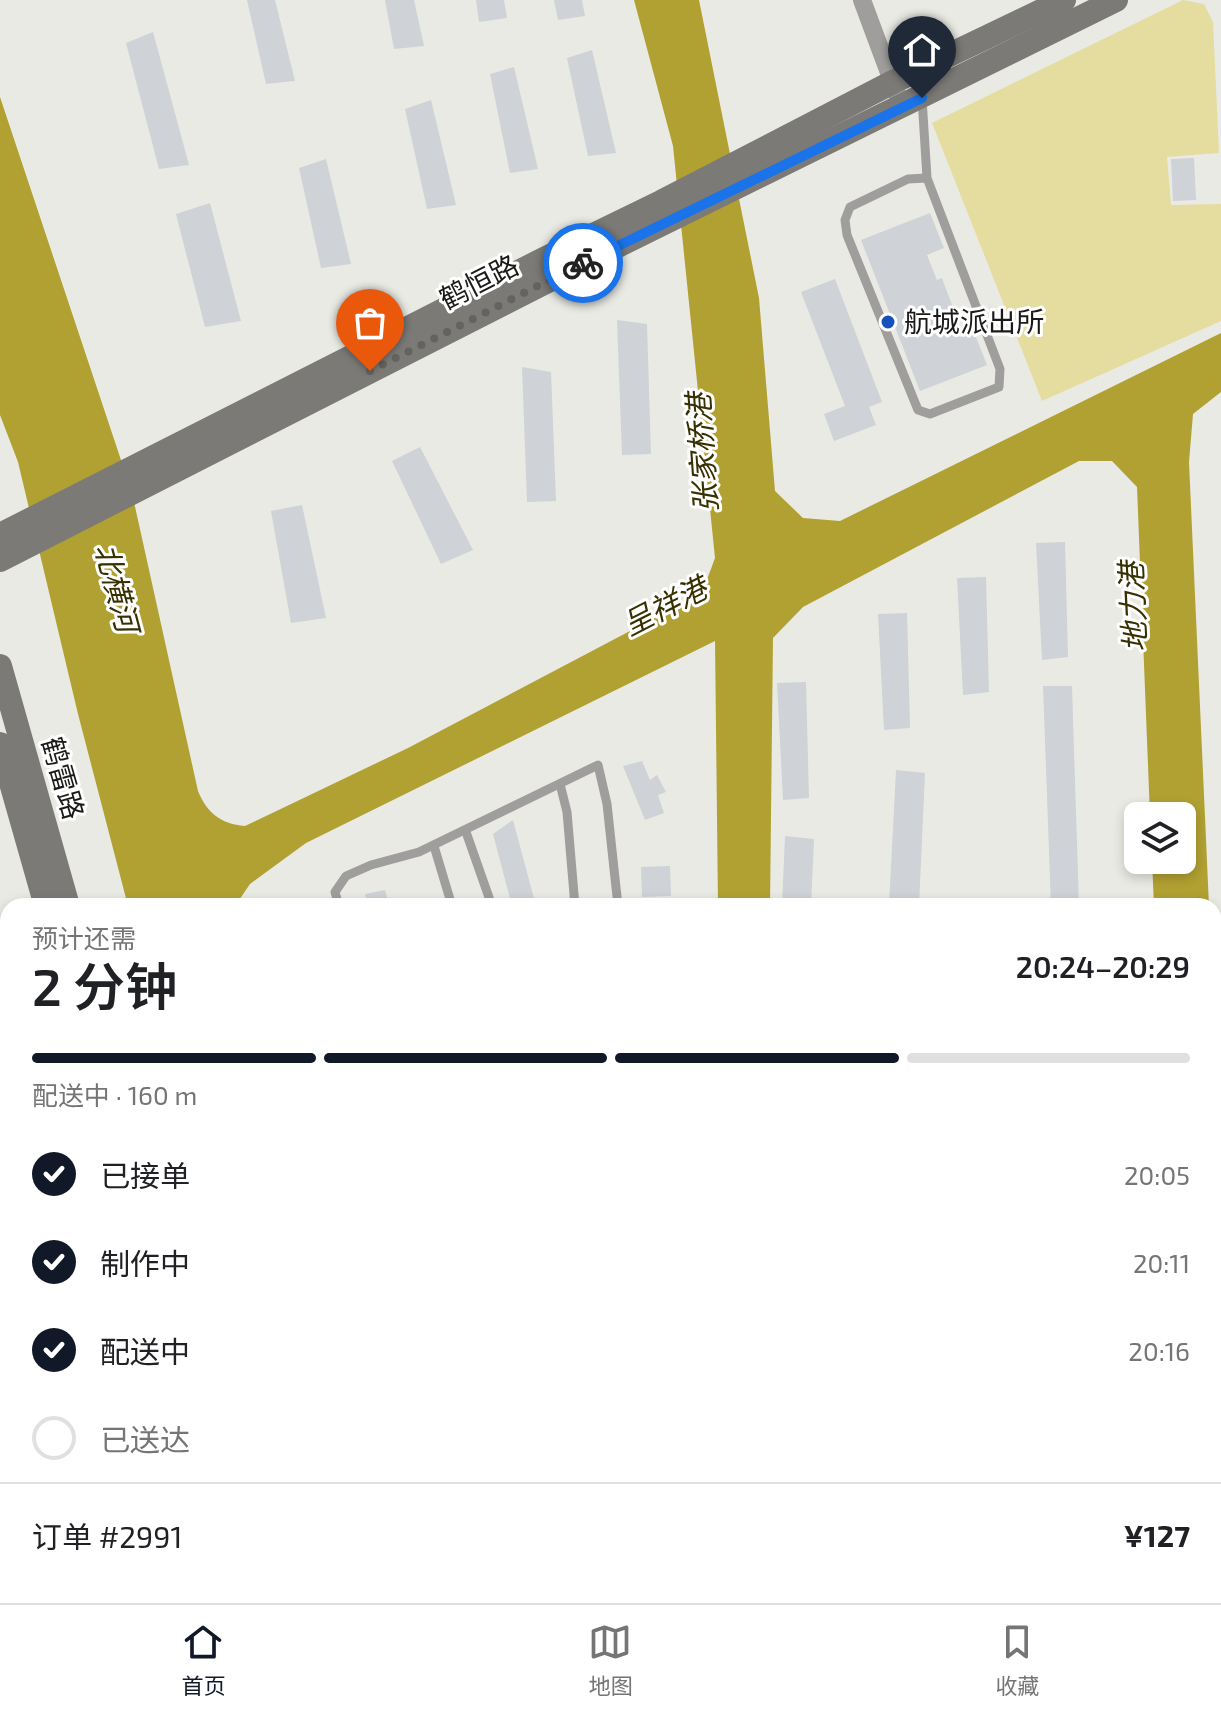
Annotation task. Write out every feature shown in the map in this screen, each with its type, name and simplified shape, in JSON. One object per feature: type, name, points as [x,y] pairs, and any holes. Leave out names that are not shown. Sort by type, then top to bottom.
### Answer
[{"type":"street","points":[[862,0],[893,82],[912,103]]},
{"type":"street","name":"鹤恒路","points":[[8,543],[664,212],[745,158],[893,82],[1064,0]]},
{"type":"street","name":"鹤恒路","points":[[664,212],[749,183],[1116,0]]},
{"type":"street","name":"鹤雷路","points":[[0,666],[66,898]]},
{"type":"street","name":"鹤雷路","points":[[0,744],[44,898]]},
{"type":"lane","points":[[912,103],[927,178],[1000,369],[999,387],[930,414],[918,410],[847,235],[845,220],[850,207],[908,179],[927,178]]},
{"type":"lane","points":[[337,898],[335,892],[346,876],[466,832],[598,765],[607,804],[617,898]]},
{"type":"lane","points":[[560,784],[567,812],[574,898]]},
{"type":"lane","points":[[466,832],[489,898]]},
{"type":"lane","points":[[434,846],[450,898]]},
{"type":"shaded area","points":[[1183,0],[1204,4],[1213,22],[1219,153],[1167,157],[1171,205],[1221,204],[1221,321],[1042,401],[932,123]]},
{"type":"water","name":"北横河","points":[[634,0],[699,0],[759,298],[775,491],[803,518],[840,521],[1221,333],[1221,392],[1193,414],[1189,462],[1209,898],[1154,898],[1153,874],[1196,874],[1196,802],[1149,802],[1137,487],[1112,461],[1079,461],[803,607],[773,638],[770,898],[718,898],[715,641],[306,843],[250,884],[240,898],[126,898],[18,462],[0,415],[0,97],[132,493],[198,791],[216,816],[245,826],[408,748],[702,593],[715,558],[673,146]]},
{"type":"building","points":[[247,0],[275,0],[295,81],[266,84]]},
{"type":"building","points":[[385,0],[414,0],[424,46],[394,49]]},
{"type":"building","points":[[476,0],[504,0],[507,18],[479,22]]},
{"type":"building","points":[[554,0],[582,0],[585,16],[558,20]]},
{"type":"building","points":[[153,32],[189,165],[159,169],[126,43]]},
{"type":"building","points":[[592,50],[616,153],[588,156],[567,58]]},
{"type":"building","points":[[514,67],[538,169],[510,173],[490,74]]},
{"type":"building","points":[[431,100],[456,205],[427,209],[405,109]]},
{"type":"building","points":[[1194,158],[1196,200],[1173,201],[1171,159]]},
{"type":"building","points":[[326,159],[351,264],[321,268],[299,168]]},
{"type":"building","points":[[210,203],[241,321],[205,327],[176,214]]},
{"type":"building","points":[[930,213],[944,248],[927,255],[937,280],[942,278],[960,337],[974,332],[987,365],[920,391],[861,240]]},
{"type":"building","points":[[835,279],[882,402],[869,407],[876,425],[834,441],[824,414],[845,406],[801,292]]},
{"type":"building","points":[[617,320],[647,324],[651,454],[622,455]]},
{"type":"building","points":[[522,367],[551,372],[556,501],[527,502]]},
{"type":"building","points":[[420,447],[473,550],[441,564],[392,461]]},
{"type":"building","points":[[302,505],[326,618],[291,623],[271,511]]},
{"type":"building","points":[[1065,542],[1068,657],[1042,660],[1036,543]]},
{"type":"building","points":[[986,577],[989,692],[963,695],[957,578]]},
{"type":"building","points":[[907,613],[910,728],[884,730],[878,614]]},
{"type":"building","points":[[806,682],[809,798],[783,800],[777,683]]},
{"type":"building","points":[[1043,686],[1072,686],[1079,898],[1051,898]]},
{"type":"building","points":[[642,761],[650,780],[657,775],[666,792],[658,795],[664,813],[645,820],[623,766]]},
{"type":"building","points":[[896,770],[925,773],[919,898],[889,898]]},
{"type":"building","points":[[513,820],[534,898],[510,898],[493,834]]},
{"type":"building","points":[[785,836],[814,839],[811,898],[782,898]]},
{"type":"building","points":[[670,866],[671,896],[642,897],[641,867]]},
{"type":"building","points":[[385,890],[387,898],[366,898],[365,894]]},
{"type":"way so far","points":[[370,371],[583,263]]},
{"type":"place","name":"航城派出所","points":[[888,322]]},
{"type":"route","points":[[583,263],[922,98]]},
{"type":"water label","name":"张家桥港","points":[[703,453]]},
{"type":"water label","name":"呈祥港","points":[[665,607]]},
{"type":"water label","name":"地力港","points":[[1134,607]]}]
